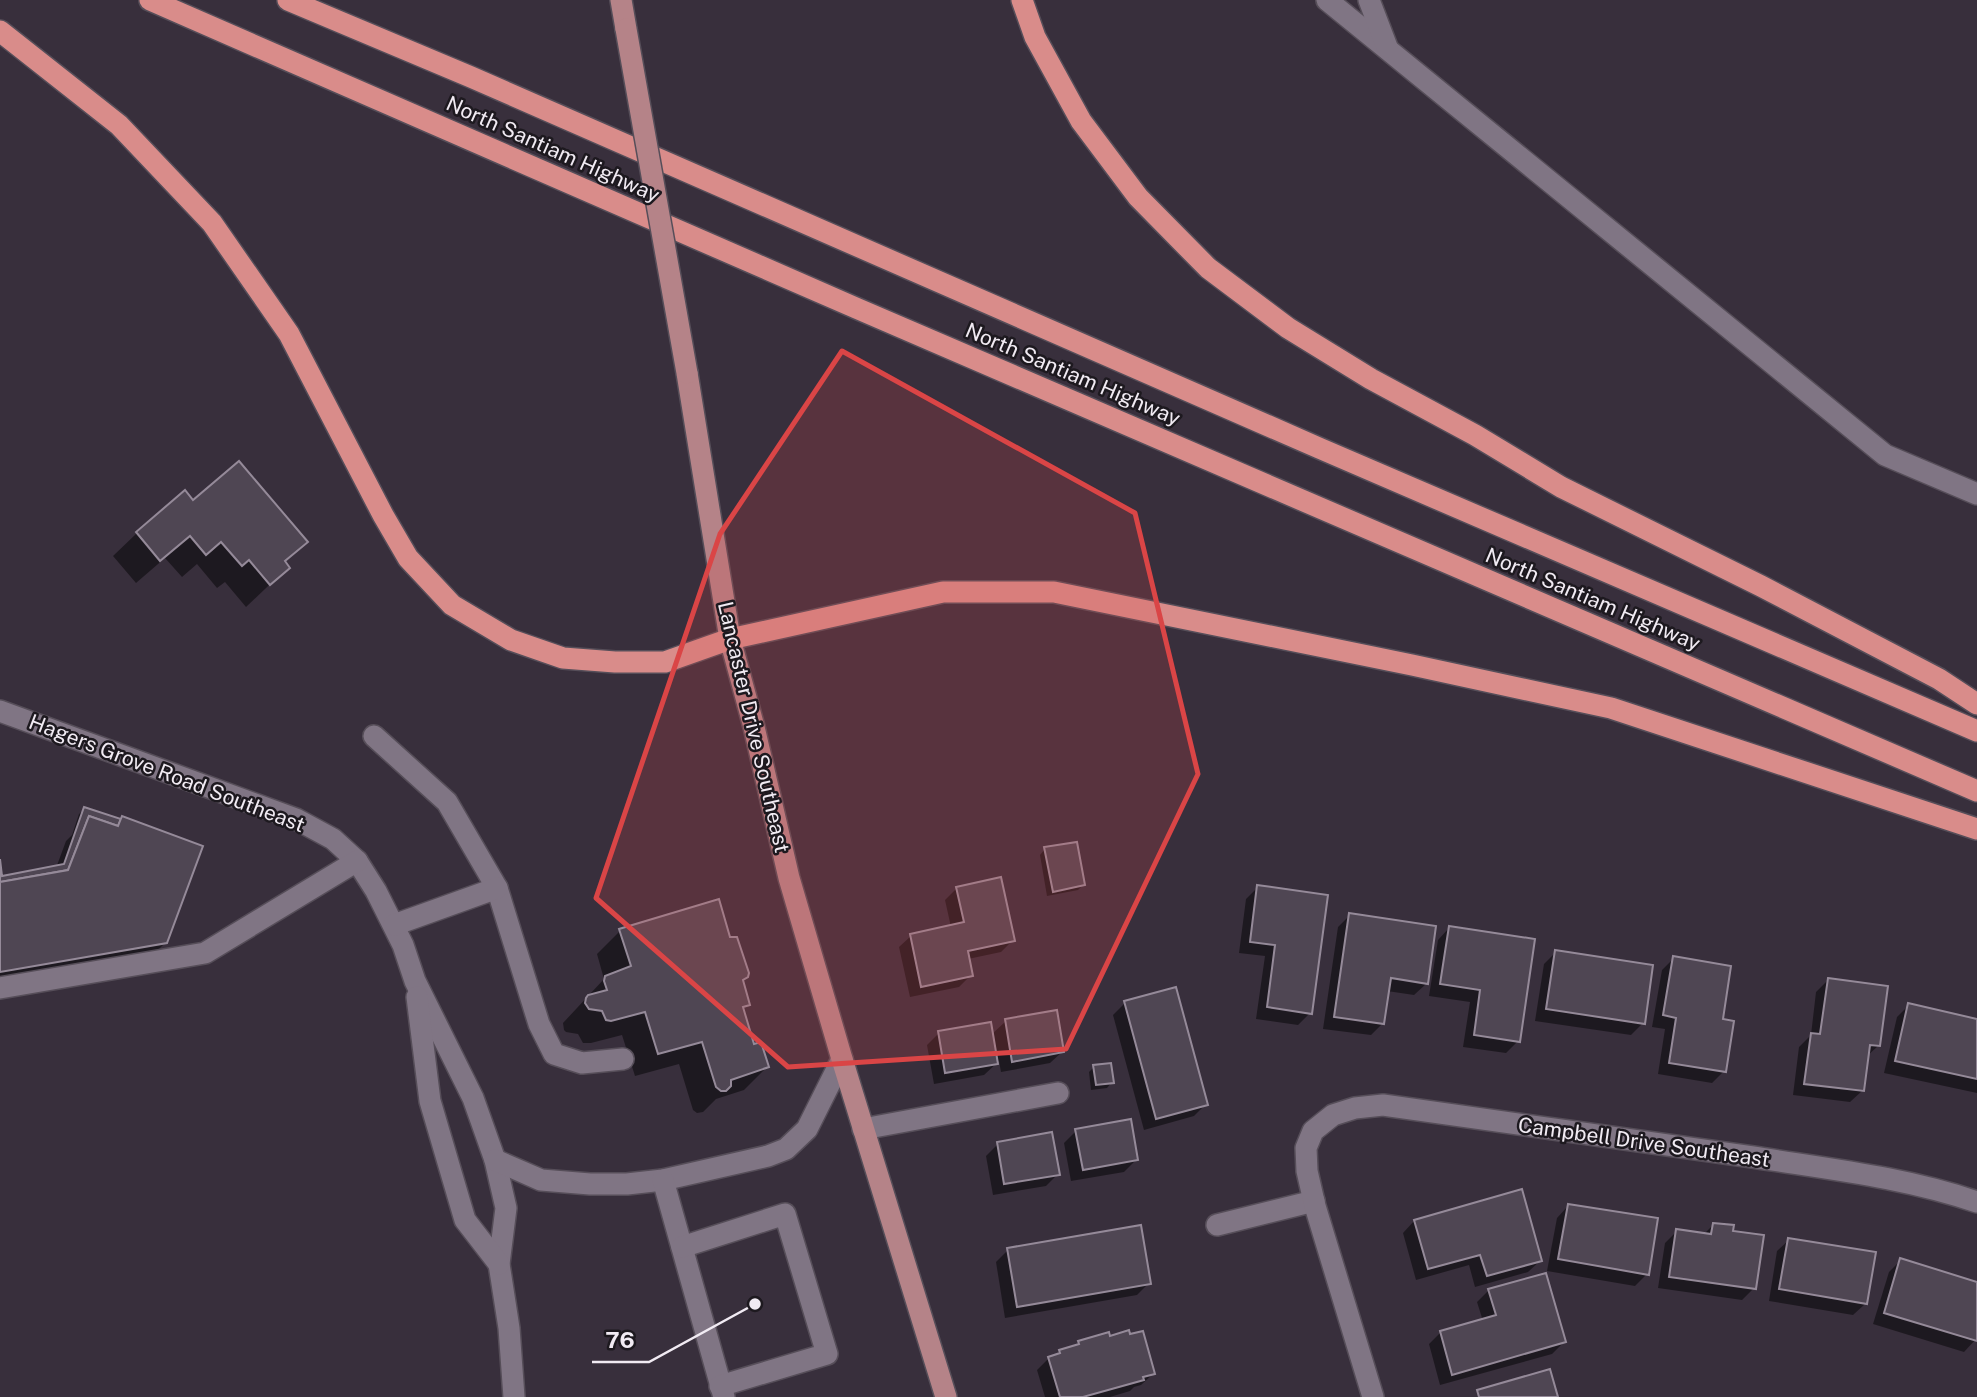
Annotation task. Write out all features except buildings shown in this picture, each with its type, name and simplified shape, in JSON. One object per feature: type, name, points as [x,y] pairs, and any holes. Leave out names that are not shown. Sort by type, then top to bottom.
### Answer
[{"type":"highway","name":"North Santiam Highway","points":[[150,0],[856,308],[1977,791]]},
{"type":"highway","name":"North Santiam Highway","points":[[288,0],[484,82],[1306,443],[1977,732]]},
{"type":"highway","points":[[1022,0],[1035,37],[1081,121],[1138,197],[1208,268],[1288,328],[1371,379],[1475,435],[1561,487],[1903,660],[1977,704]]},
{"type":"highway","points":[[0,31],[119,125],[212,223],[289,334],[408,558],[452,605],[511,640],[564,658],[664,662],[730,639],[943,592],[1054,592],[1425,667],[1611,708],[1977,829]]},
{"type":"main road","name":"Lancaster Drive Southeast","points":[[621,0],[687,373],[730,639],[754,727],[789,878],[946,1397]]},
{"type":"street","points":[[1326,0],[1885,455],[1977,494]]},
{"type":"street","points":[[1369,0],[1387,48]]},
{"type":"street","name":"Hagers Grove Road Southeast","points":[[0,711],[296,819],[333,839],[357,861],[394,925],[415,981],[473,1098],[495,1160],[506,1208],[499,1264],[509,1328],[514,1397]]},
{"type":"street","points":[[374,736],[447,802],[497,888],[538,1024],[554,1054],[582,1063],[622,1059]]},
{"type":"street","points":[[0,988],[205,953],[357,861]]},
{"type":"street","points":[[394,925],[497,888]]},
{"type":"street","name":"Hagers Grove Road Southeast","points":[[415,981],[430,1101],[465,1220],[499,1264]]},
{"type":"street","points":[[495,1160],[541,1180],[627,1184],[663,1180],[768,1156],[786,1149],[807,1129],[842,1059]]},
{"type":"street","points":[[863,1129],[1058,1093]]},
{"type":"street","name":"Campbell Drive Southeast","points":[[1314,1201],[1307,1171],[1306,1148],[1313,1131],[1333,1115],[1355,1108],[1383,1105],[1879,1176],[1921,1184],[1977,1202]]},
{"type":"street","points":[[663,1180],[722,1392],[827,1354],[785,1214],[682,1247]]},
{"type":"street","points":[[1217,1225],[1314,1201],[1373,1397]]},
{"type":"highlighted area","points":[[842,351],[1135,513],[1198,774],[1066,1049],[788,1067],[596,898],[720,534]]},
{"type":"place","name":"76","points":[[755,1304]]}]
